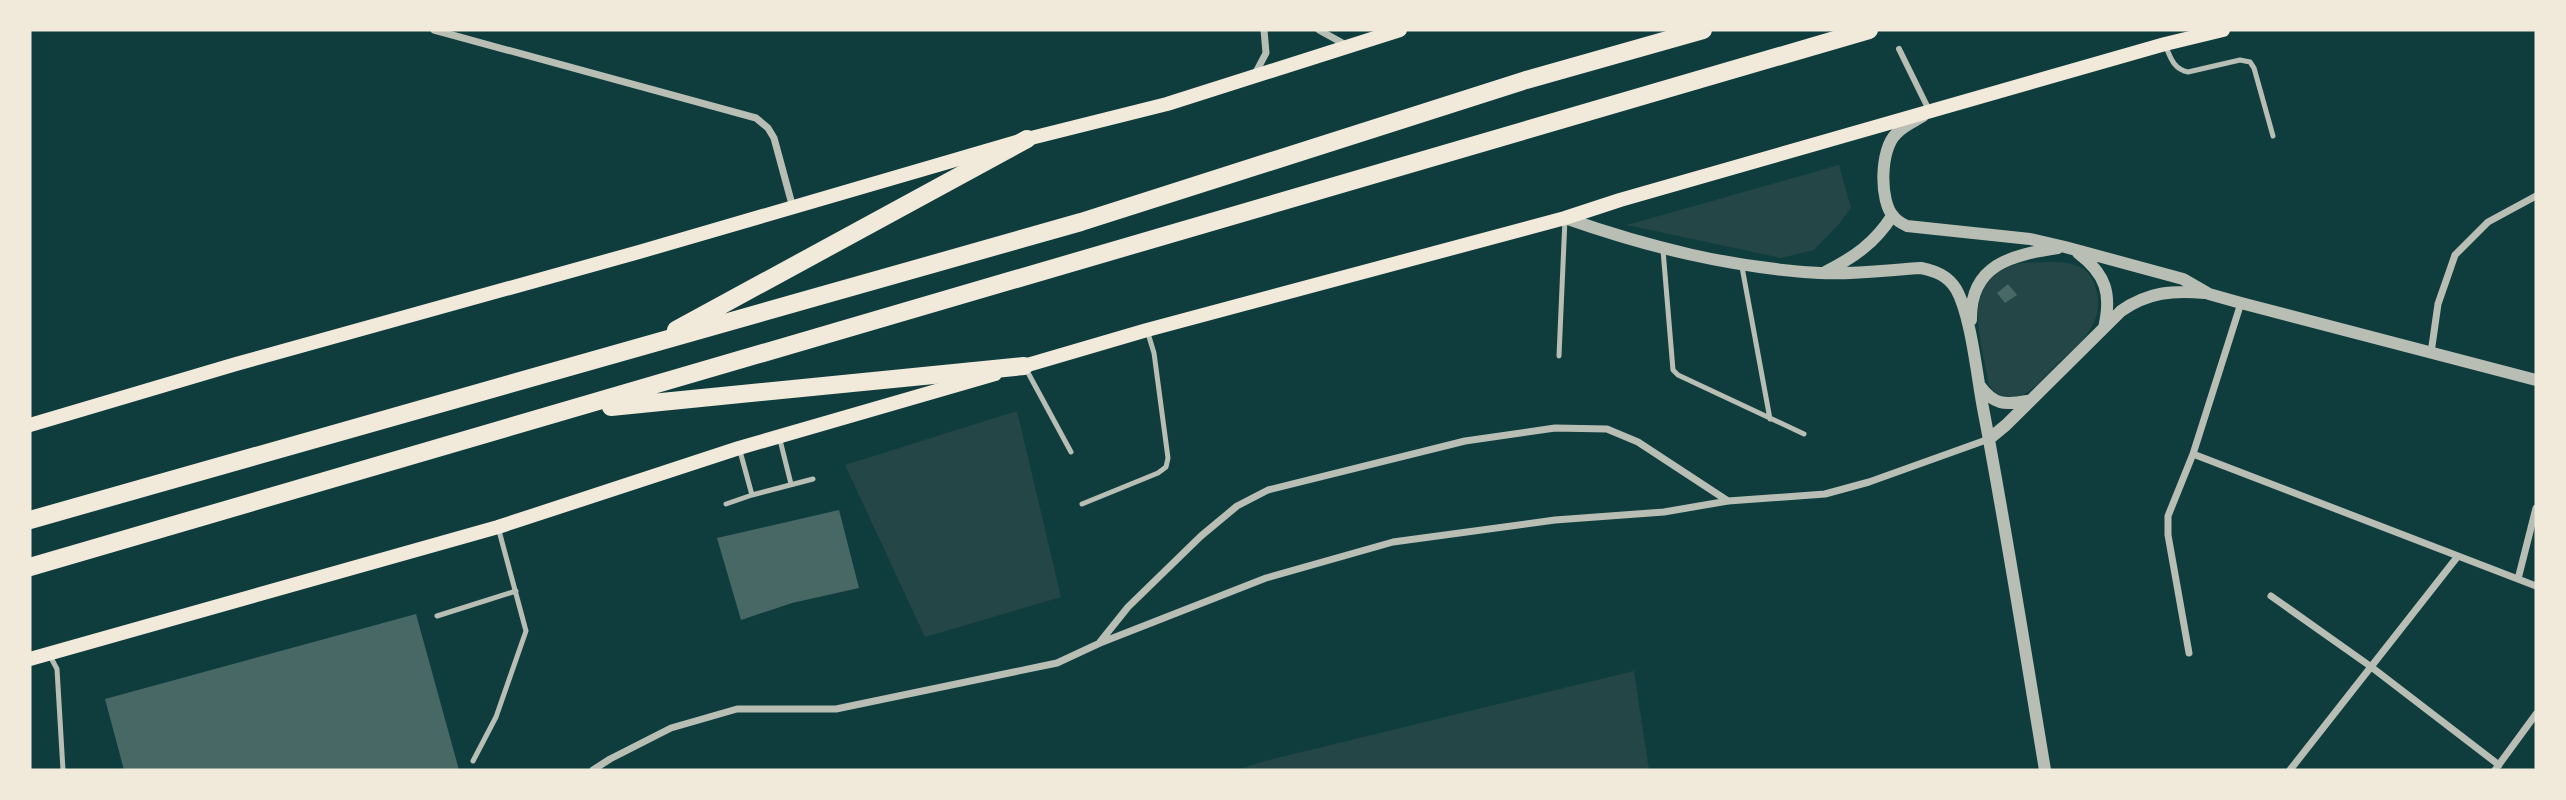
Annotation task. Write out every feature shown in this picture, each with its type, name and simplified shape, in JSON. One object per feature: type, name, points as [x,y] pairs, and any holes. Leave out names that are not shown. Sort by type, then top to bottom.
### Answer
[{"type":"highway","points":[[30,520],[1080,222],[1526,80],[1703,30]]},
{"type":"highway","points":[[30,567],[1869,30]]},
{"type":"highway","points":[[645,347],[1027,139]]},
{"type":"highway","points":[[569,411],[1024,366]]},
{"type":"main road","points":[[30,425],[1027,139],[1167,104],[1380,32],[1400,30]]},
{"type":"main road","points":[[30,659],[498,527],[739,448],[1147,330],[1565,218],[2165,44],[2223,30]]},
{"type":"street","points":[[435,30],[755,118],[768,128],[774,138],[793,208]]},
{"type":"street","points":[[1255,74],[1266,53],[1264,30]]},
{"type":"street","points":[[1319,30],[1346,45]]},
{"type":"street","points":[[1899,48],[1930,112],[1895,134],[1887,146],[1884,187],[1892,216],[1907,226],[2030,239],[2183,279],[2210,294]]},
{"type":"street","points":[[2431,354],[2438,304],[2455,255],[2488,222],[2536,196]]},
{"type":"street","points":[[1822,274],[1850,259],[1868,245],[1882,232],[1892,216]]},
{"type":"street","points":[[1565,218],[1663,250],[1742,266],[1822,274],[1921,268],[1947,277],[1961,299],[1972,347],[2045,770]]},
{"type":"street","points":[[1972,347],[1971,305],[1982,278],[1992,268],[2008,260],[2035,252],[2070,249],[2088,261],[2103,281],[2108,296],[2104,328]]},
{"type":"street","points":[[593,770],[671,729],[737,709],[836,709],[1057,663],[1100,643],[1266,578],[1394,542],[1555,520],[1664,512],[1728,501],[1825,494],[1869,482],[1989,439],[2121,311],[2152,295],[2178,290],[2210,294],[2536,380]]},
{"type":"street","points":[[2189,653],[2168,535],[2168,516],[2193,454],[2241,303]]},
{"type":"street","points":[[1979,383],[1995,402],[2007,405],[2028,401]]},
{"type":"street","points":[[1100,643],[1128,607],[1201,536],[1237,506],[1268,490],[1465,440],[1556,428],[1607,429],[1639,442],[1728,501]]},
{"type":"street","points":[[2193,454],[2536,586]]},
{"type":"street","points":[[2518,579],[2536,508]]},
{"type":"street","points":[[2290,770],[2458,556]]},
{"type":"street","points":[[2271,596],[2370,666],[2497,767],[2536,714]]},
{"type":"lane","points":[[2165,44],[2174,64],[2180,70],[2188,72],[2240,60],[2250,62],[2273,136]]},
{"type":"lane","points":[[1559,356],[1565,218]]},
{"type":"lane","points":[[1663,250],[1673,370],[1678,375],[1804,434]]},
{"type":"lane","points":[[1742,266],[1770,419]]},
{"type":"lane","points":[[1082,504],[1158,473],[1166,467],[1168,458],[1154,353],[1147,330]]},
{"type":"lane","points":[[1024,366],[1071,452]]},
{"type":"lane","points":[[779,436],[791,484]]},
{"type":"lane","points":[[739,448],[752,495]]},
{"type":"lane","points":[[726,504],[813,479]]},
{"type":"lane","points":[[473,761],[496,717],[526,631],[498,527]]},
{"type":"lane","points":[[437,616],[516,591]]},
{"type":"lane","points":[[49,653],[57,669],[63,770]]},
{"type":"shaded area","points":[[1839,165],[1851,208],[1814,250],[1781,258],[1627,225]]},
{"type":"shaded area","points":[[2059,262],[2080,267],[2093,281],[2098,305],[2092,326],[2079,343],[2031,390],[2022,395],[2008,396],[1995,392],[1989,385],[1978,312],[1981,296],[1988,282],[2001,271],[2021,263]]},
{"type":"shaded area","points":[[1017,411],[1061,597],[925,637],[845,465]]},
{"type":"shaded area","points":[[1634,671],[1649,770],[1237,770],[1265,761]]},
{"type":"building","points":[[2008,284],[2017,295],[2005,303],[1997,293]]},
{"type":"building","points":[[839,510],[859,588],[792,603],[741,620],[717,538]]},
{"type":"building","points":[[416,614],[459,770],[124,770],[105,699]]}]
